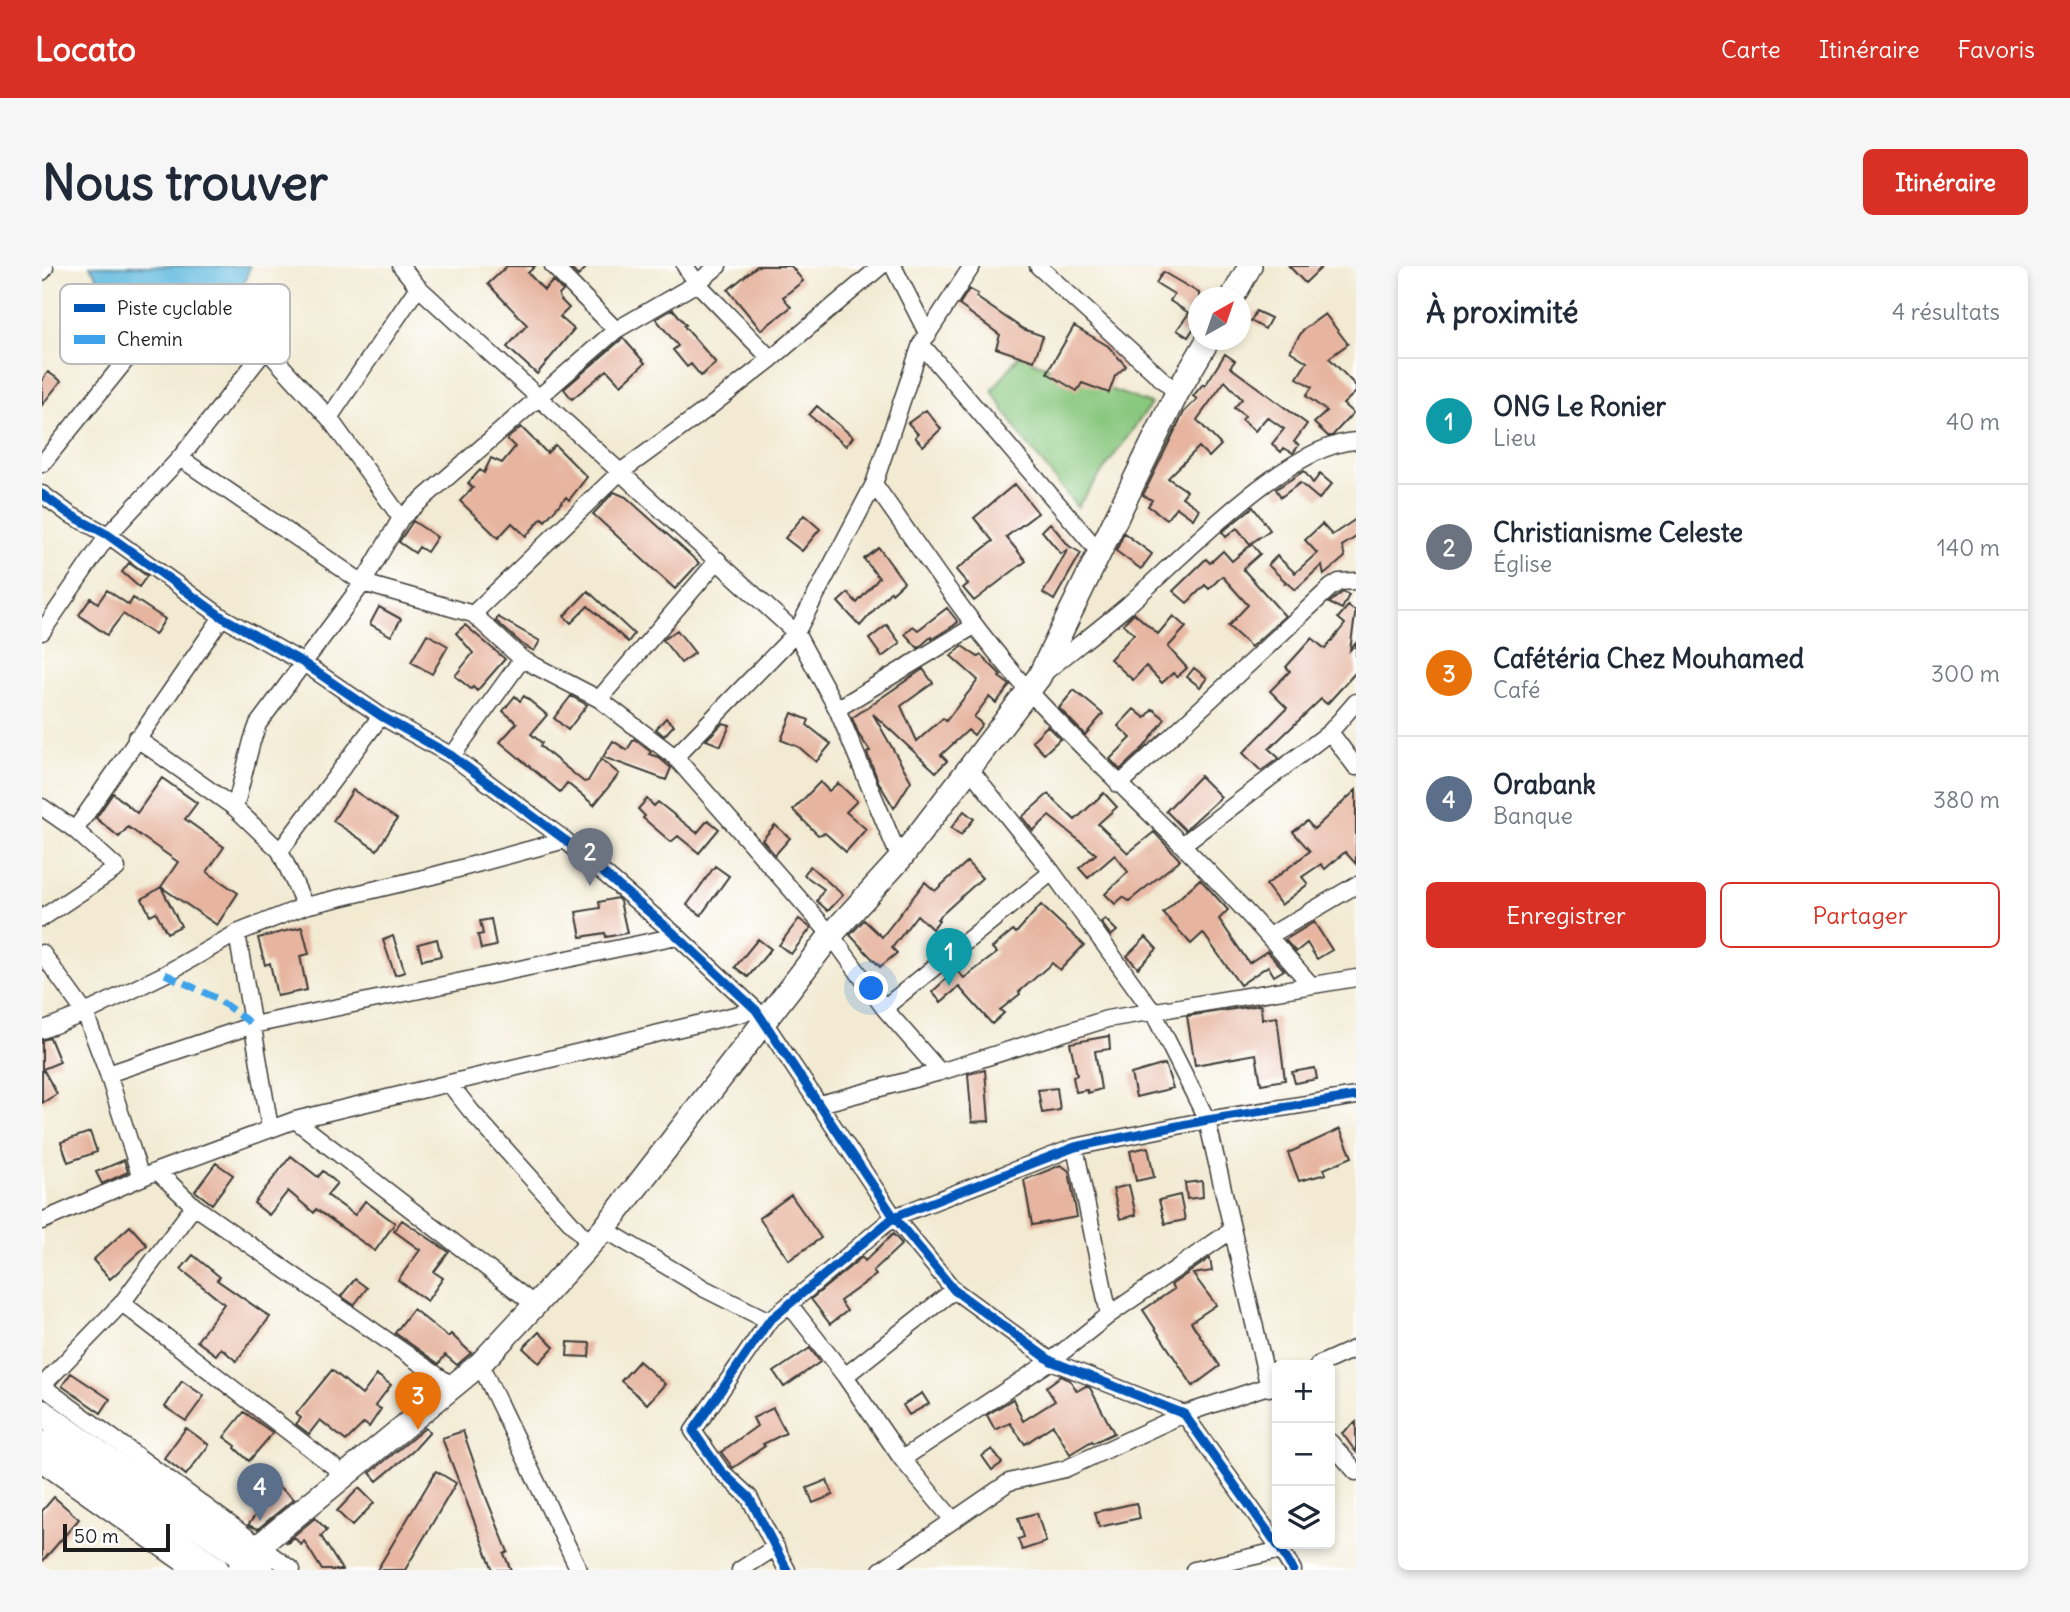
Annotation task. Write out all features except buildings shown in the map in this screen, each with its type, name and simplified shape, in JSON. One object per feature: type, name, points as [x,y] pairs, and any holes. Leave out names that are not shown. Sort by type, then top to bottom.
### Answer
[{"type":"highway","points":[[42,1413],[252,1562]]},
{"type":"highway","points":[[42,1444],[216,1570]]},
{"type":"main road","points":[[1238,287],[1250,266]]},
{"type":"main road","points":[[252,1562],[346,1476],[480,1364],[535,1306],[598,1237],[760,1016],[900,859],[1034,684],[1177,393],[1202,350]]},
{"type":"street","points":[[401,266],[418,287],[796,633],[837,709],[900,859]]},
{"type":"street","points":[[554,266],[615,330]]},
{"type":"street","points":[[685,266],[698,284],[771,359]]},
{"type":"street","points":[[235,808],[258,724],[363,583],[401,518],[615,330],[698,284],[718,266]]},
{"type":"street","points":[[473,614],[619,473],[771,359],[881,266]]},
{"type":"street","points":[[893,266],[925,340],[1100,553]]},
{"type":"street","points":[[675,757],[796,633],[874,484],[925,340],[972,266]]},
{"type":"street","points":[[1038,266],[1177,393]]},
{"type":"street","points":[[329,418],[418,287]]},
{"type":"street","points":[[42,464],[123,364]]},
{"type":"street","points":[[42,632],[108,534],[180,458],[254,364]]},
{"type":"street","points":[[280,364],[329,418],[401,518]]},
{"type":"street","points":[[1034,684],[1256,490],[1312,453],[1356,441]]},
{"type":"street","points":[[180,458],[363,583],[473,614],[522,659],[600,699],[675,757],[831,935],[884,1008],[940,1072]]},
{"type":"street","points":[[874,484],[974,626],[1034,684],[1119,785],[1182,845],[1269,936],[1311,985]]},
{"type":"street","points":[[42,494],[69,514],[108,534],[222,617],[302,662],[381,716],[452,756],[565,840],[677,936],[760,1016],[894,1217],[954,1290],[1051,1361],[1184,1414],[1293,1570]]},
{"type":"street","points":[[600,699],[718,559]]},
{"type":"street","points":[[1119,785],[1330,588],[1339,582],[1356,581]]},
{"type":"street","points":[[75,830],[222,617]]},
{"type":"street","points":[[837,709],[974,626]]},
{"type":"street","points":[[452,756],[522,659]]},
{"type":"street","points":[[1182,845],[1331,732],[1356,702]]},
{"type":"street","points":[[280,851],[381,716]]},
{"type":"street","points":[[1331,732],[1356,767]]},
{"type":"street","points":[[136,738],[235,808],[280,851],[305,906]]},
{"type":"street","points":[[969,768],[1052,872],[1153,1012],[1207,1120],[1272,1381]]},
{"type":"street","points":[[42,807],[75,830],[117,868],[42,918]]},
{"type":"street","points":[[42,1030],[85,1013],[165,974],[237,933],[305,906],[432,876],[565,840]]},
{"type":"street","points":[[884,1008],[1052,872]]},
{"type":"street","points":[[1269,936],[1356,885]]},
{"type":"street","points":[[237,933],[270,1129]]},
{"type":"street","points":[[108,1074],[253,1026],[677,936]]},
{"type":"street","points":[[42,953],[85,1013],[108,1074],[141,1178]]},
{"type":"street","points":[[820,1104],[940,1072],[1107,1018],[1356,978]]},
{"type":"street","points":[[42,1221],[157,1171],[295,1120],[449,1083],[760,1016]]},
{"type":"street","points":[[449,1083],[471,1111],[598,1237],[769,1321]]},
{"type":"street","points":[[787,1570],[749,1497],[721,1471],[693,1431],[769,1321],[789,1304],[894,1217],[1075,1147],[1207,1120],[1356,1096]]},
{"type":"street","points":[[295,1120],[535,1306]]},
{"type":"street","points":[[1075,1147],[1109,1315]]},
{"type":"street","points":[[157,1171],[194,1206],[454,1387]]},
{"type":"street","points":[[194,1206],[122,1303],[42,1386],[252,1562],[292,1570]]},
{"type":"street","points":[[902,1459],[1051,1361],[1109,1315],[1233,1230]]},
{"type":"street","points":[[845,1376],[954,1290]]},
{"type":"street","points":[[122,1303],[346,1476]]},
{"type":"street","points":[[789,1304],[845,1376],[902,1459],[953,1520]]},
{"type":"street","points":[[1329,1360],[1356,1348]]},
{"type":"street","points":[[480,1364],[579,1570]]},
{"type":"street","points":[[881,1570],[902,1563],[953,1520],[1009,1482],[1065,1469],[1184,1414],[1272,1385]]},
{"type":"street","points":[[1335,1448],[1356,1472]]},
{"type":"street","points":[[42,1464],[192,1570]]},
{"type":"street","points":[[740,1570],[776,1547]]},
{"type":"street","points":[[1194,1570],[1281,1550]]},
{"type":"green space","points":[[1021,353],[1034,362],[1151,404],[1077,507],[1021,436],[992,391]]},
{"type":"water","points":[[90,266],[250,266],[244,284],[102,284]]},
{"type":"marked path","points":[[165,974],[216,998],[253,1025]]},
{"type":"cycle path","points":[[42,494],[69,514],[108,535],[222,617],[302,662],[381,716],[452,756],[565,840],[677,936],[756,1010],[894,1217],[954,1290],[1051,1361],[1184,1414],[1293,1570]]},
{"type":"cycle path","points":[[787,1570],[749,1497],[721,1471],[693,1431],[769,1321],[894,1217],[1075,1147],[1207,1120],[1356,1096]]},
{"type":"place","name":"Christianisme Celeste","points":[[590,886]]},
{"type":"place","name":"ONG Le Ronier","points":[[949,986]]},
{"type":"place","name":"Cafétéria Chez Mouhamed","points":[[418,1430]]},
{"type":"place","name":"Orabank","points":[[260,1521]]}]
